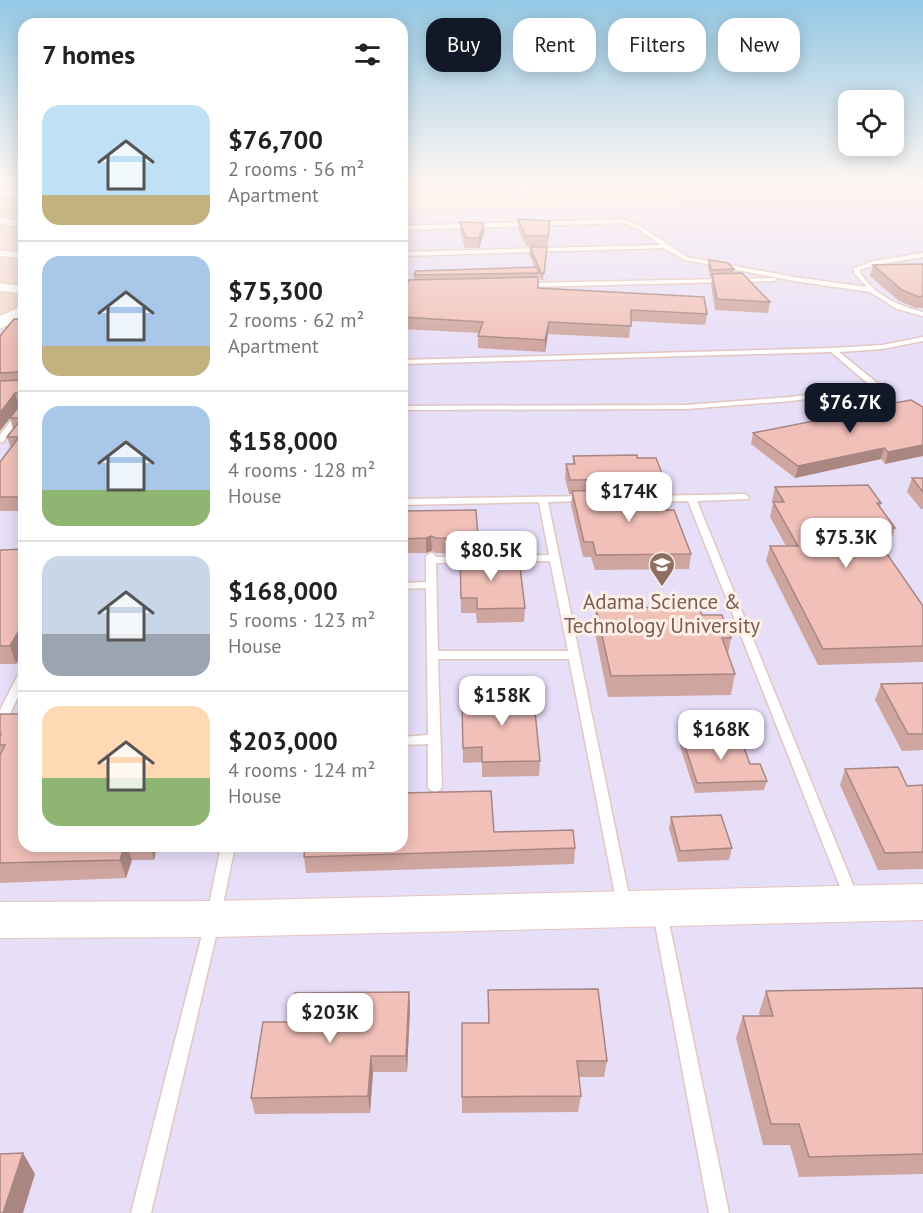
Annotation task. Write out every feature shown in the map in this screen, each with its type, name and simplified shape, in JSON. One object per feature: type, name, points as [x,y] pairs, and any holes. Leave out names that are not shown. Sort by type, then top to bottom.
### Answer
[{"type":"street","points":[[0,253],[18,255]]},
{"type":"street","points":[[0,286],[18,289]]},
{"type":"street","points":[[0,323],[18,313]]},
{"type":"street","points":[[0,920],[213,919],[923,902]]},
{"type":"lane","points":[[653,239],[686,258],[794,279],[872,290]]},
{"type":"lane","points":[[408,254],[665,246]]},
{"type":"lane","points":[[923,255],[874,263],[856,269],[872,290],[899,308],[923,314]]},
{"type":"lane","points":[[514,285],[794,279]]},
{"type":"lane","points":[[408,362],[833,350],[882,347],[923,339]]},
{"type":"lane","points":[[408,408],[686,407],[790,399],[878,388],[833,350]]},
{"type":"lane","points":[[0,440],[18,417]]},
{"type":"lane","points":[[634,499],[745,497]]},
{"type":"lane","points":[[691,498],[853,903]]},
{"type":"lane","points":[[408,502],[600,499]]},
{"type":"lane","points":[[543,500],[574,655],[642,908],[719,1213]]},
{"type":"lane","points":[[435,787],[431,558],[555,558]]},
{"type":"lane","points":[[408,586],[431,585]]},
{"type":"lane","points":[[432,655],[574,655]]},
{"type":"lane","points":[[0,722],[18,687]]},
{"type":"lane","points":[[408,741],[434,739]]},
{"type":"lane","points":[[141,1213],[213,919],[227,852]]},
{"type":"shaded area","points":[[0,239],[18,239],[18,308],[0,319]]},
{"type":"shaded area","name":"Adama Science & Technology University","points":[[408,239],[923,239],[923,1213],[0,1213],[0,330],[18,320],[18,852],[408,852]]},
{"type":"building","points":[[530,247],[547,247],[544,273],[541,273]]},
{"type":"building","points":[[709,260],[728,263],[734,269],[711,270]]},
{"type":"building","points":[[923,264],[923,296],[919,297],[902,290],[873,265]]},
{"type":"building","points":[[538,267],[538,273],[414,275],[416,271]]},
{"type":"building","points":[[742,273],[770,302],[717,299],[712,274]]},
{"type":"building","points":[[538,277],[538,288],[704,297],[707,314],[631,310],[631,326],[549,322],[545,340],[478,336],[483,322],[408,317],[409,280]]},
{"type":"building","points":[[14,319],[18,319],[18,372],[0,373],[0,336]]},
{"type":"building","points":[[18,380],[18,393],[15,393],[0,413],[0,381]]},
{"type":"building","points":[[911,400],[923,407],[923,445],[888,452],[884,448],[798,466],[753,433],[859,412],[855,410]]},
{"type":"building","points":[[18,407],[18,418],[10,418]]},
{"type":"building","points":[[18,423],[18,437],[7,437]]},
{"type":"building","points":[[18,438],[18,497],[0,497],[0,462]]},
{"type":"building","points":[[637,455],[637,458],[656,458],[663,476],[654,476],[655,479],[570,480],[566,464],[575,464],[573,456]]},
{"type":"building","points":[[912,478],[923,478],[923,492]]},
{"type":"building","points":[[868,485],[881,503],[877,503],[895,528],[869,528],[923,606],[923,646],[823,649],[770,546],[798,546],[773,502],[784,502],[775,487]]},
{"type":"building","points":[[658,489],[665,510],[674,510],[691,554],[596,555],[593,542],[584,542],[572,491]]},
{"type":"building","points":[[476,510],[478,539],[431,536],[408,539],[408,511]]},
{"type":"building","points":[[18,549],[18,632],[10,646],[0,646],[1,550]]},
{"type":"building","points":[[460,551],[479,551],[479,560],[519,559],[525,608],[477,609],[477,598],[461,598]]},
{"type":"building","points":[[699,607],[702,615],[722,615],[731,638],[722,638],[735,674],[611,676],[596,608]]},
{"type":"building","points":[[923,683],[923,734],[908,734],[881,684]]},
{"type":"building","points":[[479,692],[533,692],[540,761],[482,762],[482,747],[463,748],[462,703],[480,703]]},
{"type":"building","points":[[0,714],[18,714],[18,852],[122,852],[120,860],[0,863],[0,755],[5,745],[0,745]]},
{"type":"building","points":[[682,737],[740,737],[750,764],[760,764],[767,781],[697,783]]},
{"type":"building","points":[[898,767],[907,786],[923,785],[923,852],[885,853],[845,769]]},
{"type":"building","points":[[491,791],[494,832],[573,830],[575,848],[304,857],[304,852],[408,852],[408,793]]},
{"type":"building","points":[[721,815],[732,848],[680,851],[671,817]]},
{"type":"building","points":[[923,988],[923,1154],[809,1157],[799,1124],[771,1124],[743,1016],[773,1016],[766,991]]},
{"type":"building","points":[[598,989],[607,1061],[577,1061],[581,1096],[462,1097],[462,1023],[489,1023],[488,990]]},
{"type":"building","points":[[409,992],[406,1056],[371,1056],[368,1096],[251,1098],[263,1022],[291,1022],[295,993]]},
{"type":"building","points":[[23,1153],[3,1213],[0,1213],[0,1154]]},
{"type":"place","name":"Adama Science & Technology University","points":[[662,588]]}]
